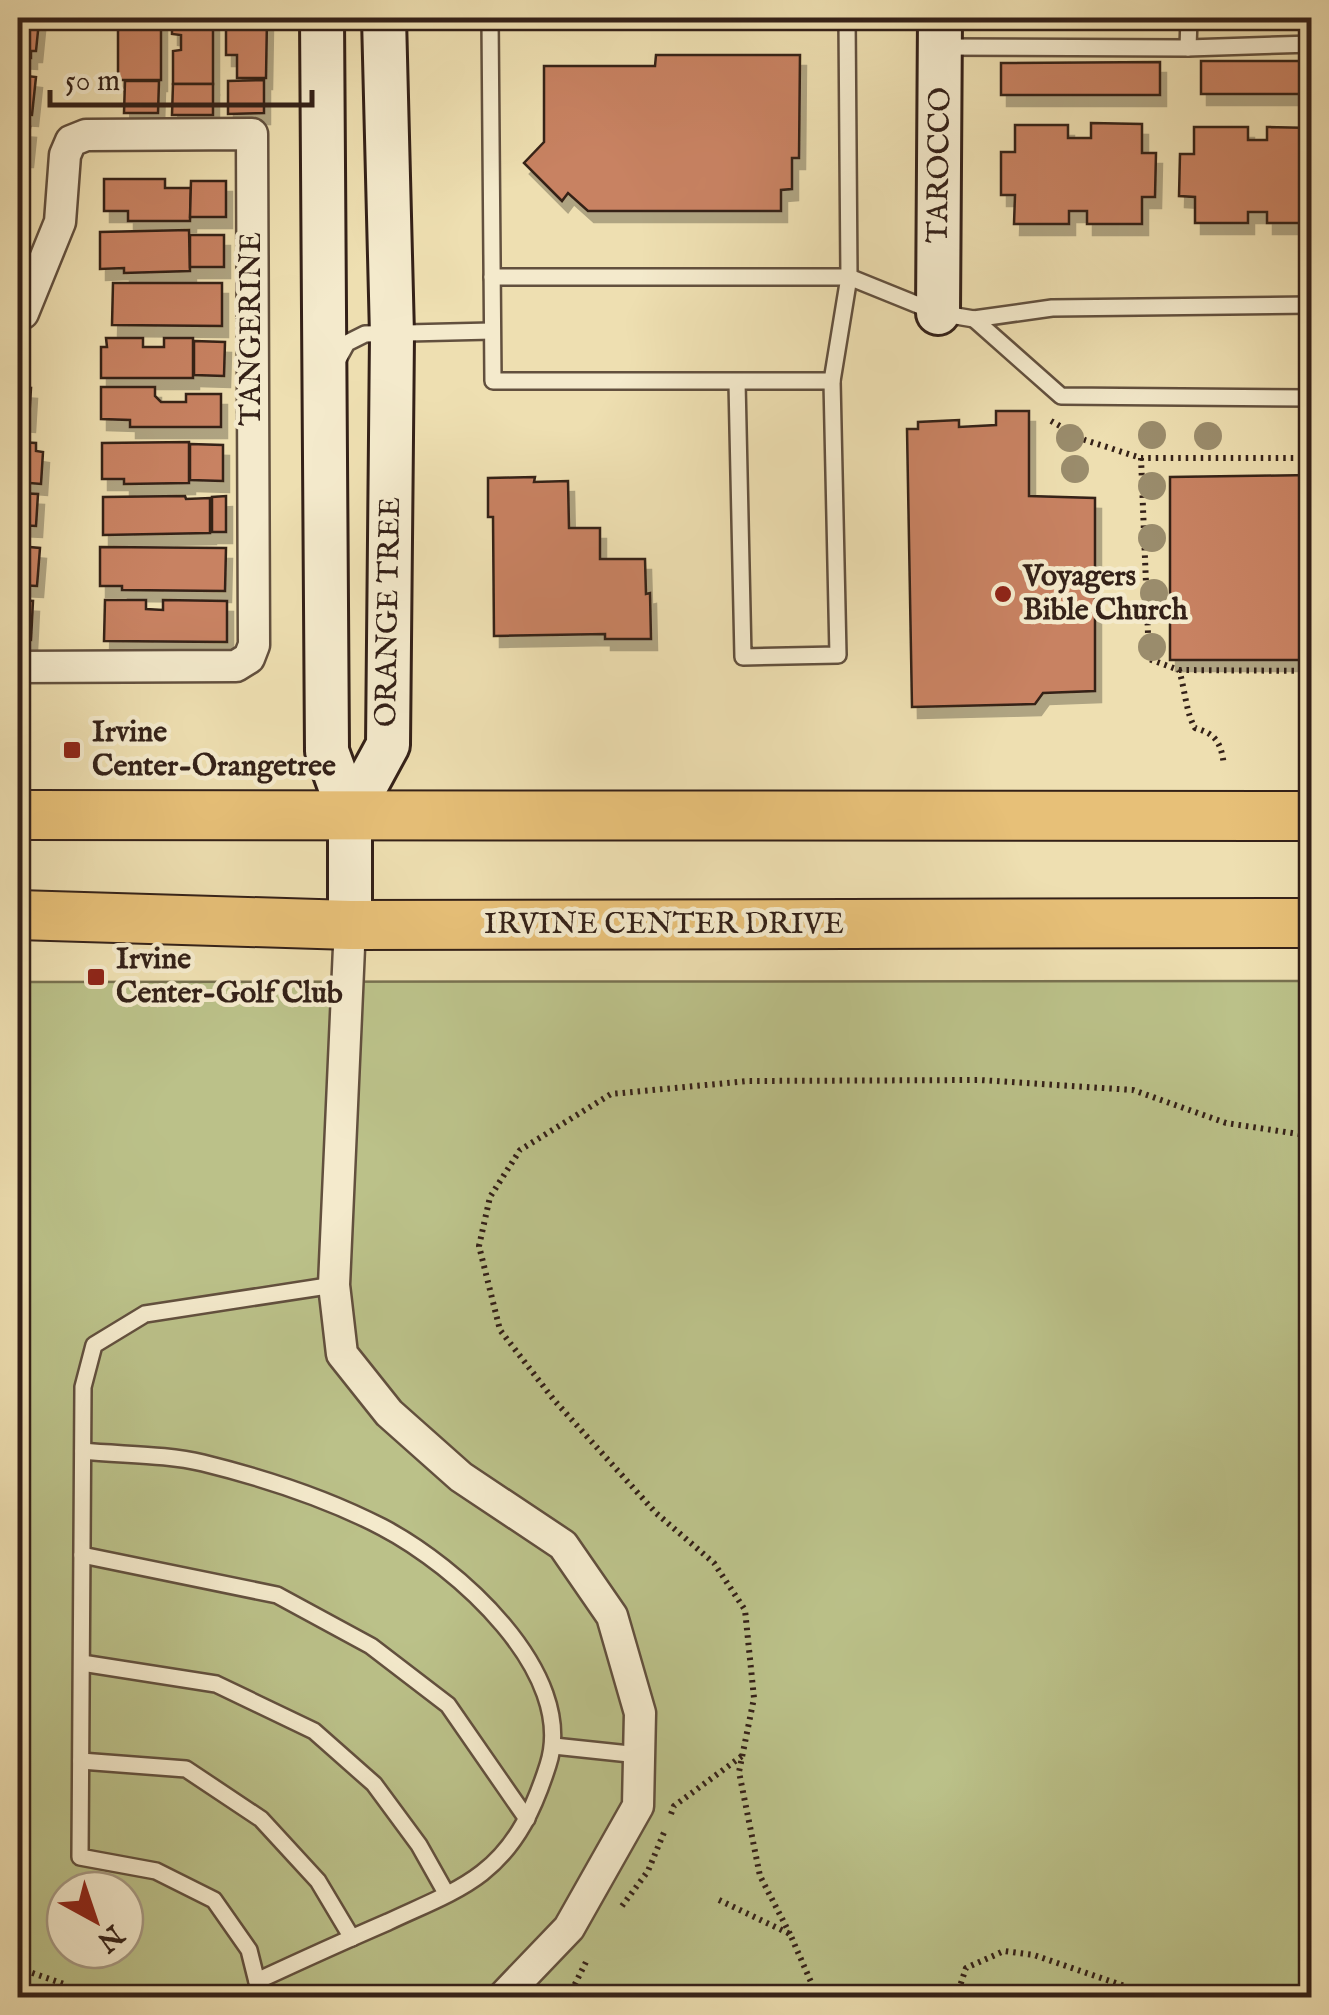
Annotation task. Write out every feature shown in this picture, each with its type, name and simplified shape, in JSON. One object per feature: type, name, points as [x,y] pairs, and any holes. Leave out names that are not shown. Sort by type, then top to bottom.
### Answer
[{"type":"main road","points":[[18,815],[1312,816]]},
{"type":"main road","name":"IRVINE CENTER DRIVE","points":[[18,915],[350,925],[1312,923]]},
{"type":"street","name":"ORANGE TREE","points":[[322,18],[327,750],[350,815]]},
{"type":"street","name":"ORANGE TREE","points":[[350,815],[388,745],[392,335],[384,18]]},
{"type":"street","name":"TAROCCO","points":[[941,32],[956,316]]},
{"type":"street","name":"TANGERINE","points":[[18,312],[24,312],[60,222],[65,156],[70,141],[86,135],[252,134],[254,645],[249,658],[236,666],[18,667]]},
{"type":"street","points":[[350,815],[350,925],[334,1285],[342,1354],[389,1414],[461,1477],[562,1545],[612,1616],[640,1712],[638,1806],[569,1928],[502,1998]]},
{"type":"lane","points":[[490,18],[493,382],[832,382]]},
{"type":"lane","points":[[737,382],[743,657],[838,655],[832,382],[849,277],[847,18]]},
{"type":"lane","points":[[1188,48],[1189,18]]},
{"type":"lane","points":[[941,32],[1188,48],[1312,44]]},
{"type":"lane","points":[[492,277],[849,277],[956,316],[1061,396],[1312,398]]},
{"type":"lane","points":[[956,316],[1052,308],[1312,304]]},
{"type":"lane","points":[[325,384],[347,343],[365,334],[492,331]]},
{"type":"lane","points":[[83,1451],[199,1462],[290,1488],[384,1528],[443,1569],[499,1618],[532,1661],[548,1704],[554,1746],[536,1804],[514,1841],[482,1872],[259,1989],[249,1950],[214,1900],[156,1870],[80,1858],[83,1386],[94,1345],[145,1314],[334,1285]]},
{"type":"lane","points":[[82,1555],[276,1595],[371,1646],[448,1705],[527,1819]]},
{"type":"lane","points":[[82,1663],[216,1684],[314,1731],[374,1784],[419,1845],[446,1893]]},
{"type":"lane","points":[[554,1746],[639,1754]]},
{"type":"lane","points":[[81,1761],[186,1769],[261,1819],[318,1881],[352,1938]]},
{"type":"path","points":[[1312,458],[1141,458],[1150,659],[1179,670],[1312,671]]},
{"type":"path","points":[[1179,670],[1189,718],[1195,728],[1209,732],[1221,744],[1224,765]]},
{"type":"path","points":[[818,1998],[760,1876],[740,1772],[754,1698],[745,1610],[714,1563],[656,1513],[554,1400],[500,1330],[478,1246],[490,1197],[520,1150],[611,1094],[748,1081],[980,1080],[1133,1090],[1226,1123],[1312,1136]]},
{"type":"path","points":[[618,1911],[648,1871],[674,1806],[743,1755]]},
{"type":"path","points":[[719,1900],[790,1934]]},
{"type":"path","points":[[956,1998],[966,1968],[1004,1951],[1034,1955],[1145,1993],[1182,1998]]},
{"type":"path","points":[[568,1998],[591,1952]]},
{"type":"path","points":[[18,1968],[64,1984],[72,1998]]},
{"type":"green space","points":[[1311,981],[1311,1997],[18,1997],[18,982]]},
{"type":"building","points":[[118,18],[161,18],[161,80],[118,80]]},
{"type":"building","points":[[172,18],[213,18],[213,84],[173,84],[173,51],[181,50],[181,35],[172,34]]},
{"type":"building","points":[[222,18],[267,18],[266,78],[237,78],[237,55],[226,55],[226,24],[222,24]]},
{"type":"building","points":[[18,20],[39,21],[36,51],[31,51],[31,58],[18,57]]},
{"type":"building","points":[[656,55],[800,55],[799,158],[792,158],[792,189],[781,190],[781,211],[588,211],[568,193],[562,201],[524,163],[544,142],[544,66],[655,66]]},
{"type":"building","points":[[1201,61],[1312,61],[1312,94],[1201,94]]},
{"type":"building","points":[[1160,62],[1160,95],[1001,95],[1001,63]]},
{"type":"building","points":[[18,75],[36,77],[32,115],[18,114]]},
{"type":"building","points":[[264,80],[264,113],[228,114],[228,81]]},
{"type":"building","points":[[125,81],[159,81],[158,113],[124,113]]},
{"type":"building","points":[[173,84],[213,84],[213,115],[172,115]]},
{"type":"building","points":[[1091,123],[1142,124],[1142,153],[1156,153],[1155,197],[1142,197],[1142,224],[1087,224],[1087,211],[1069,211],[1069,224],[1014,224],[1015,195],[1001,195],[1001,152],[1015,152],[1015,125],[1068,125],[1068,138],[1091,138]]},
{"type":"building","points":[[18,126],[30,127],[27,156],[22,156],[21,164],[18,164]]},
{"type":"building","points":[[1194,127],[1248,127],[1248,140],[1267,140],[1267,127],[1312,128],[1312,223],[1267,223],[1267,212],[1248,212],[1248,223],[1195,223],[1195,197],[1179,196],[1180,154],[1194,154]]},
{"type":"building","points":[[104,179],[165,179],[165,188],[191,188],[190,221],[128,221],[128,211],[104,211]]},
{"type":"building","points":[[191,181],[226,181],[226,217],[190,217]]},
{"type":"building","points":[[189,230],[190,271],[124,273],[124,268],[100,269],[100,232]]},
{"type":"building","points":[[190,235],[224,235],[224,267],[190,267]]},
{"type":"building","points":[[113,283],[222,283],[222,326],[112,325]]},
{"type":"building","points":[[106,338],[143,338],[143,347],[164,347],[164,338],[193,338],[193,378],[101,378],[101,347],[107,347]]},
{"type":"building","points":[[194,341],[225,342],[224,376],[194,375]]},
{"type":"building","points":[[18,387],[31,388],[29,421],[18,420]]},
{"type":"building","points":[[101,387],[155,387],[155,396],[161,402],[186,402],[186,394],[221,394],[221,427],[130,427],[130,420],[101,419]]},
{"type":"building","name":"Voyagers Bible Church","points":[[996,411],[1029,411],[1029,496],[1095,498],[1095,691],[1043,693],[1035,704],[912,707],[907,429],[918,429],[918,422],[959,420],[959,427],[996,425]]},
{"type":"building","points":[[18,442],[36,443],[36,451],[43,452],[41,484],[18,482]]},
{"type":"building","points":[[189,442],[189,483],[124,484],[124,479],[102,479],[102,443]]},
{"type":"building","points":[[190,444],[223,445],[223,481],[190,480]]},
{"type":"building","points":[[1312,475],[1312,660],[1170,660],[1170,477]]},
{"type":"building","points":[[535,477],[534,482],[568,481],[569,528],[600,528],[600,559],[645,559],[651,639],[605,639],[605,634],[494,636],[493,517],[488,517],[488,478]]},
{"type":"building","points":[[18,493],[38,494],[36,526],[18,525]]},
{"type":"building","points":[[226,496],[226,532],[212,532],[212,497]]},
{"type":"building","points":[[103,497],[210,498],[210,533],[103,535]]},
{"type":"building","points":[[18,546],[40,548],[37,586],[18,585]]},
{"type":"building","points":[[100,547],[226,548],[225,591],[122,590],[122,586],[100,586]]},
{"type":"building","points":[[18,600],[33,601],[31,640],[18,639]]},
{"type":"building","points":[[105,600],[146,600],[146,609],[163,610],[163,600],[227,601],[227,642],[104,641]]},
{"type":"place","name":"Voyagers Bible Church","points":[[1003,594]]},
{"type":"place","name":"Irvine Center-Orangetree","points":[[72,750]]},
{"type":"place","name":"Irvine Center-Golf Club","points":[[96,977]]}]
